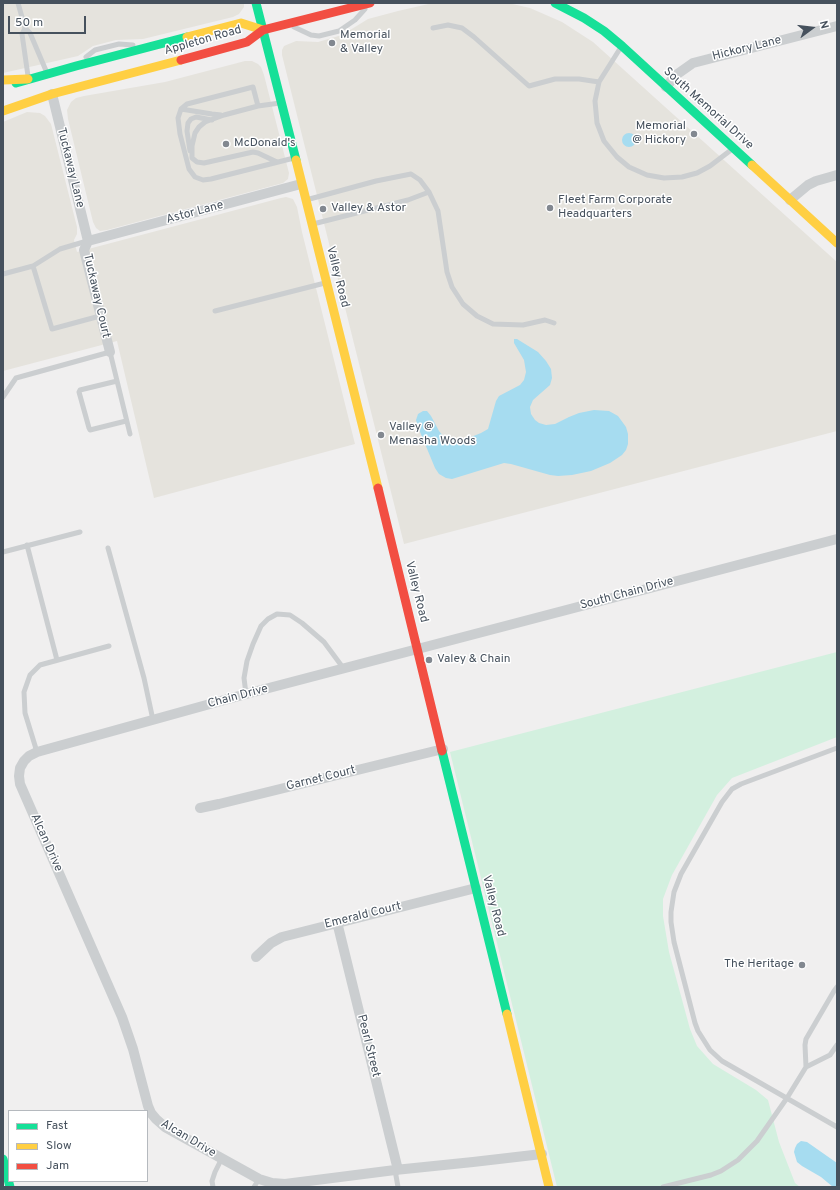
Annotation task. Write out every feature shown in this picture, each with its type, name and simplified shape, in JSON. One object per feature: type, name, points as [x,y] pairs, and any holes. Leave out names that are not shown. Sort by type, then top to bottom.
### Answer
[{"type":"main road","name":"Valley Road","points":[[256,3],[443,749],[550,1187]]},
{"type":"main road","points":[[263,30],[370,3]]},
{"type":"main road","name":"South Memorial Drive","points":[[555,3],[584,18],[604,31],[622,46],[837,243]]},
{"type":"main road","name":"Appleton Road","points":[[3,88],[48,73],[241,23],[263,30]]},
{"type":"main road","name":"Appleton Road","points":[[3,112],[52,94],[247,42],[263,30]]},
{"type":"main road","points":[[3,80],[28,79]]},
{"type":"main road","points":[[3,1159],[8,1179]]},
{"type":"street","name":"Hickory Lane","points":[[666,87],[676,74],[692,63],[837,26]]},
{"type":"street","name":"Tuckaway Lane","points":[[52,94],[88,241]]},
{"type":"street","points":[[790,200],[808,185],[837,175]]},
{"type":"street","name":"Astor Lane","points":[[88,241],[302,184]]},
{"type":"street","name":"Tuckaway Court","points":[[88,241],[84,250],[110,352]]},
{"type":"street","name":"South Chain Drive","points":[[417,649],[837,539]]},
{"type":"street","name":"Chain Drive","points":[[58,746],[417,649]]},
{"type":"street","name":"Alcan Drive","points":[[58,746],[29,756],[20,768],[20,784],[122,1017],[133,1049],[148,1106],[151,1113],[165,1127],[222,1158],[256,1183],[285,1184],[542,1154]]},
{"type":"street","name":"Garnet Court","points":[[200,808],[443,749]]},
{"type":"street","name":"Emerald Court","points":[[256,957],[271,943],[282,937],[476,888]]},
{"type":"street","name":"Pearl Street","points":[[337,922],[396,1170]]},
{"type":"lane","points":[[18,3],[25,28],[30,33],[48,73]]},
{"type":"lane","points":[[288,24],[311,35],[319,36],[339,31],[355,20],[370,3]]},
{"type":"lane","points":[[433,28],[448,25],[462,28],[529,86],[555,79],[579,79],[599,82]]},
{"type":"lane","points":[[25,28],[22,34],[28,79]]},
{"type":"lane","points":[[622,46],[599,82],[595,101],[597,123],[604,141],[617,157],[629,167],[647,176],[664,178],[682,177],[697,173],[710,166],[733,148]]},
{"type":"lane","points":[[258,106],[253,87],[188,104],[181,109],[178,118],[180,134],[189,169],[195,177],[203,180],[295,158]]},
{"type":"lane","points":[[192,158],[192,146],[195,133],[205,122],[224,115],[258,106],[281,102]]},
{"type":"lane","points":[[181,109],[224,115]]},
{"type":"lane","points":[[213,120],[196,117],[191,119],[188,123],[188,140],[192,158],[197,162],[204,163],[253,152],[277,162]]},
{"type":"lane","points":[[305,200],[376,181],[411,174],[420,180],[429,192],[438,211],[447,272],[452,287],[463,304],[477,316],[493,324],[523,325],[545,320],[554,323]]},
{"type":"lane","points":[[312,225],[408,200],[429,192]]},
{"type":"lane","points":[[3,274],[33,266],[60,249],[88,241]]},
{"type":"lane","points":[[33,266],[52,329],[100,316]]},
{"type":"lane","points":[[215,311],[326,283]]},
{"type":"lane","points":[[3,397],[16,378],[110,352],[130,434]]},
{"type":"lane","points":[[117,381],[80,390],[79,392],[90,430],[126,421]]},
{"type":"lane","points":[[3,552],[80,532]]},
{"type":"lane","points":[[27,545],[57,660]]},
{"type":"lane","points":[[108,548],[144,678],[153,720]]},
{"type":"lane","points":[[246,694],[244,678],[247,661],[253,644],[261,626],[268,618],[278,614],[290,615],[302,623],[324,642],[344,669]]},
{"type":"lane","points":[[37,752],[25,713],[24,692],[30,675],[40,665],[109,646]]},
{"type":"lane","points":[[837,748],[741,784],[732,789],[722,802],[681,874],[674,892],[670,922],[695,1023],[706,1044],[722,1061],[837,1126]]},
{"type":"lane","points":[[663,1187],[721,1171],[738,1160],[757,1141],[788,1098],[806,1067],[806,1039],[837,987]]},
{"type":"lane","points":[[806,1067],[830,1055],[837,1045]]},
{"type":"lane","points":[[213,1187],[212,1181],[222,1158]]},
{"type":"lane","points":[[396,1170],[398,1187]]},
{"type":"shaded area","points":[[3,3],[244,3],[244,7],[239,14],[233,17],[143,39],[116,40],[93,46],[78,56],[3,73]]},
{"type":"shaded area","points":[[433,3],[508,3],[530,8],[562,22],[593,42],[837,262],[837,431],[404,544],[282,50],[284,46],[296,41],[318,42],[342,35],[368,19]]},
{"type":"shaded area","points":[[245,61],[252,61],[258,64],[264,75],[289,173],[288,179],[283,183],[107,230],[100,231],[96,228],[93,222],[68,119],[67,110],[71,102],[76,98],[84,96],[165,82]]},
{"type":"shaded area","points":[[27,112],[40,113],[45,116],[51,124],[77,227],[77,234],[74,240],[77,252],[281,198],[286,197],[293,199],[297,207],[355,444],[154,498],[117,341],[3,371],[3,122]]},
{"type":"green space","points":[[837,652],[837,737],[732,778],[717,795],[672,875],[663,899],[663,916],[669,952],[690,1029],[697,1046],[713,1064],[756,1090],[768,1100],[779,1142],[795,1183],[800,1187],[557,1187],[450,752]]},
{"type":"water","points":[[629,133],[634,135],[636,140],[634,145],[629,147],[624,145],[622,140],[624,135]]},
{"type":"water","points":[[514,339],[517,339],[538,352],[551,369],[552,378],[550,385],[533,400],[530,407],[531,414],[535,420],[546,425],[555,424],[579,413],[594,410],[609,411],[618,416],[626,427],[628,444],[622,455],[610,463],[591,471],[572,475],[550,475],[504,463],[452,479],[446,478],[439,474],[435,468],[418,427],[416,420],[418,414],[423,411],[427,411],[439,431],[449,440],[459,441],[488,429],[496,401],[499,396],[520,385],[524,380],[526,372],[524,360],[514,343]]},
{"type":"water","points":[[801,1141],[807,1142],[837,1163],[837,1187],[833,1187],[821,1177],[797,1162],[794,1152],[797,1144]]},
{"type":"traffic: fast","points":[[256,3],[296,160]]},
{"type":"traffic: fast","points":[[555,3],[584,18],[604,31],[752,165]]},
{"type":"traffic: fast","points":[[16,83],[187,37]]},
{"type":"traffic: fast","points":[[442,751],[507,1014]]},
{"type":"traffic: fast","points":[[3,1159],[8,1179]]},
{"type":"traffic: fast","points":[[9,1182],[10,1187]]},
{"type":"traffic: slow","points":[[187,37],[241,23],[263,30]]},
{"type":"traffic: slow","points":[[3,111],[52,94],[181,60]]},
{"type":"traffic: slow","points":[[3,80],[28,79]]},
{"type":"traffic: slow","points":[[296,160],[378,488]]},
{"type":"traffic: slow","points":[[752,165],[837,243]]},
{"type":"traffic: slow","points":[[507,1014],[549,1187]]},
{"type":"traffic: jam","points":[[181,60],[247,42],[263,30],[370,3]]},
{"type":"traffic: jam","points":[[378,488],[442,751]]},
{"type":"place","name":"Memorial & Valley","points":[[332,43]]},
{"type":"place","name":"Memorial @ Hickory","points":[[694,134]]},
{"type":"place","name":"McDonald's","points":[[226,144]]},
{"type":"place","name":"Fleet Farm Corporate Headquarters","points":[[550,208]]},
{"type":"place","name":"Valley & Astor","points":[[323,209]]},
{"type":"place","name":"Valley @ Menasha Woods","points":[[381,435]]},
{"type":"place","name":"Valey & Chain","points":[[429,660]]},
{"type":"place","name":"The Heritage","points":[[802,965]]}]
